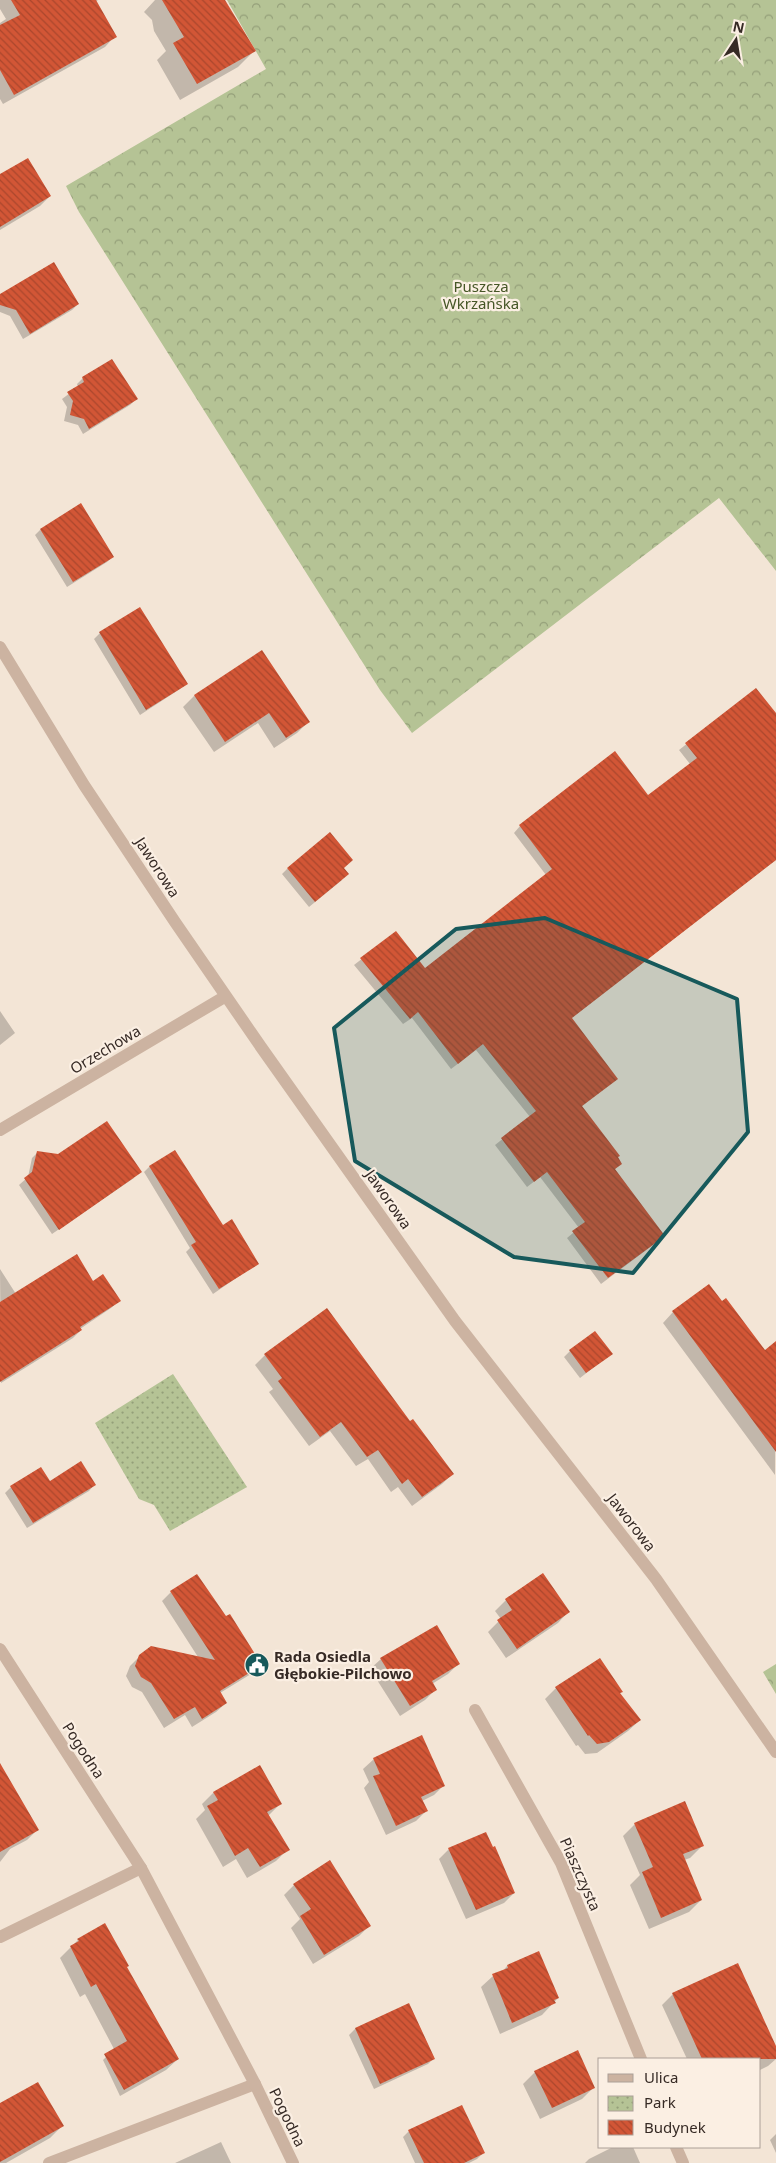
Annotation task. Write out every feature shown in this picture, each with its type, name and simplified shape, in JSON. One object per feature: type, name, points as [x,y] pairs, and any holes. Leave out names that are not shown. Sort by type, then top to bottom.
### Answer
[{"type":"street","name":"Jaworowa","points":[[0,647],[84,785],[226,996],[455,1321],[656,1579],[776,1752]]},
{"type":"street","name":"Orzechowa","points":[[0,1130],[226,996]]},
{"type":"street","name":"Pogodna","points":[[0,1649],[141,1868],[255,2084],[292,2163]]},
{"type":"street","name":"Piaszczysta","points":[[475,1710],[561,1863],[641,2058]]},
{"type":"street","points":[[0,1938],[141,1868]]},
{"type":"street","name":"Pogodna","points":[[49,2163],[255,2084]]},
{"type":"street","points":[[676,2148],[683,2163]]},
{"type":"highlighted area","points":[[545,918],[737,999],[748,1132],[633,1273],[514,1257],[355,1161],[334,1028],[456,929]]},
{"type":"green space","name":"Puszcza Wkrzańska","points":[[227,0],[776,0],[776,571],[719,498],[412,733],[380,690],[79,212],[66,186],[266,69]]},
{"type":"green space","points":[[173,1374],[247,1487],[170,1531],[154,1505],[139,1499],[95,1423]]},
{"type":"green space","points":[[776,1664],[776,1694],[763,1672]]},
{"type":"building","points":[[11,0],[96,0],[117,37],[14,95],[0,70],[0,25],[20,15]]},
{"type":"building","points":[[162,0],[225,0],[256,51],[197,84],[173,43],[184,37]]},
{"type":"building","points":[[28,158],[51,196],[0,227],[0,174]]},
{"type":"building","points":[[54,262],[79,304],[30,334],[16,310],[0,305],[0,294]]},
{"type":"building","points":[[112,359],[138,399],[89,429],[84,419],[70,415],[73,401],[67,392],[84,382],[82,377]]},
{"type":"building","points":[[81,503],[114,557],[73,582],[40,529]]},
{"type":"building","points":[[140,607],[188,684],[146,710],[99,632]]},
{"type":"building","points":[[262,650],[310,722],[286,738],[269,713],[225,742],[194,695]]},
{"type":"building","points":[[756,688],[776,713],[776,860],[572,1018],[618,1079],[582,1106],[620,1156],[618,1157],[622,1164],[615,1169],[665,1236],[608,1278],[572,1231],[585,1222],[547,1172],[534,1182],[501,1138],[536,1111],[483,1044],[458,1064],[418,1012],[410,1019],[360,958],[396,931],[425,968],[552,869],[519,825],[615,751],[648,795],[697,758],[685,743]]},
{"type":"building","points":[[330,832],[353,860],[344,868],[349,874],[315,902],[287,868]]},
{"type":"building","points":[[107,1121],[142,1172],[59,1230],[24,1178],[32,1172],[37,1151],[58,1154]]},
{"type":"building","points":[[175,1150],[223,1225],[232,1219],[259,1264],[219,1289],[191,1245],[196,1242],[149,1166]]},
{"type":"building","points":[[77,1254],[93,1281],[103,1274],[121,1301],[80,1327],[82,1330],[0,1382],[0,1302]]},
{"type":"building","points":[[709,1284],[722,1301],[726,1298],[765,1350],[776,1341],[776,1452],[672,1311]]},
{"type":"building","points":[[327,1308],[410,1421],[413,1419],[454,1474],[422,1497],[408,1479],[402,1484],[378,1450],[367,1457],[341,1422],[320,1437],[278,1381],[282,1378],[264,1354]]},
{"type":"building","points":[[595,1331],[613,1354],[586,1373],[569,1350]]},
{"type":"building","points":[[81,1461],[96,1485],[33,1523],[10,1486],[41,1467],[50,1481]]},
{"type":"building","points":[[543,1573],[570,1612],[517,1649],[497,1620],[512,1610],[505,1599]]},
{"type":"building","points":[[197,1574],[226,1616],[230,1614],[262,1665],[220,1691],[227,1703],[202,1719],[195,1707],[174,1719],[151,1683],[141,1677],[135,1666],[139,1655],[151,1646],[215,1660],[170,1591]]},
{"type":"building","points":[[437,1625],[460,1664],[432,1681],[437,1690],[410,1706],[380,1658]]},
{"type":"building","points":[[600,1658],[623,1692],[620,1693],[641,1720],[609,1742],[597,1744],[588,1736],[555,1687]]},
{"type":"building","points":[[422,1735],[445,1786],[421,1797],[428,1811],[396,1826],[373,1776],[380,1774],[373,1758]]},
{"type":"building","points":[[0,1763],[39,1830],[0,1852]]},
{"type":"building","points":[[260,1765],[282,1804],[267,1812],[290,1850],[260,1867],[248,1848],[235,1856],[207,1806],[218,1800],[213,1792]]},
{"type":"building","points":[[685,1801],[704,1846],[683,1854],[702,1900],[661,1918],[642,1872],[653,1867],[634,1823]]},
{"type":"building","points":[[486,1832],[493,1847],[495,1846],[515,1893],[476,1910],[448,1848]]},
{"type":"building","points":[[330,1860],[371,1926],[324,1955],[300,1916],[311,1909],[293,1884]]},
{"type":"building","points":[[105,1923],[129,1966],[127,1967],[179,2059],[124,2090],[104,2054],[127,2041],[96,1984],[91,1987],[70,1946],[79,1941],[77,1939]]},
{"type":"building","points":[[539,1951],[559,1998],[554,2000],[556,2003],[512,2023],[492,1974],[508,1968],[507,1965]]},
{"type":"building","points":[[738,1963],[776,2046],[776,2059],[702,2058],[672,1993]]},
{"type":"building","points":[[409,2003],[435,2059],[380,2084],[355,2028]]},
{"type":"building","points":[[578,2050],[595,2088],[552,2108],[534,2071]]},
{"type":"building","points":[[38,2082],[64,2126],[0,2162],[0,2103]]},
{"type":"building","points":[[462,2105],[485,2153],[464,2163],[424,2163],[408,2130]]},
{"type":"place","name":"Rada Osiedla Głębokie-Pilchowo","points":[[257,1665]]}]
